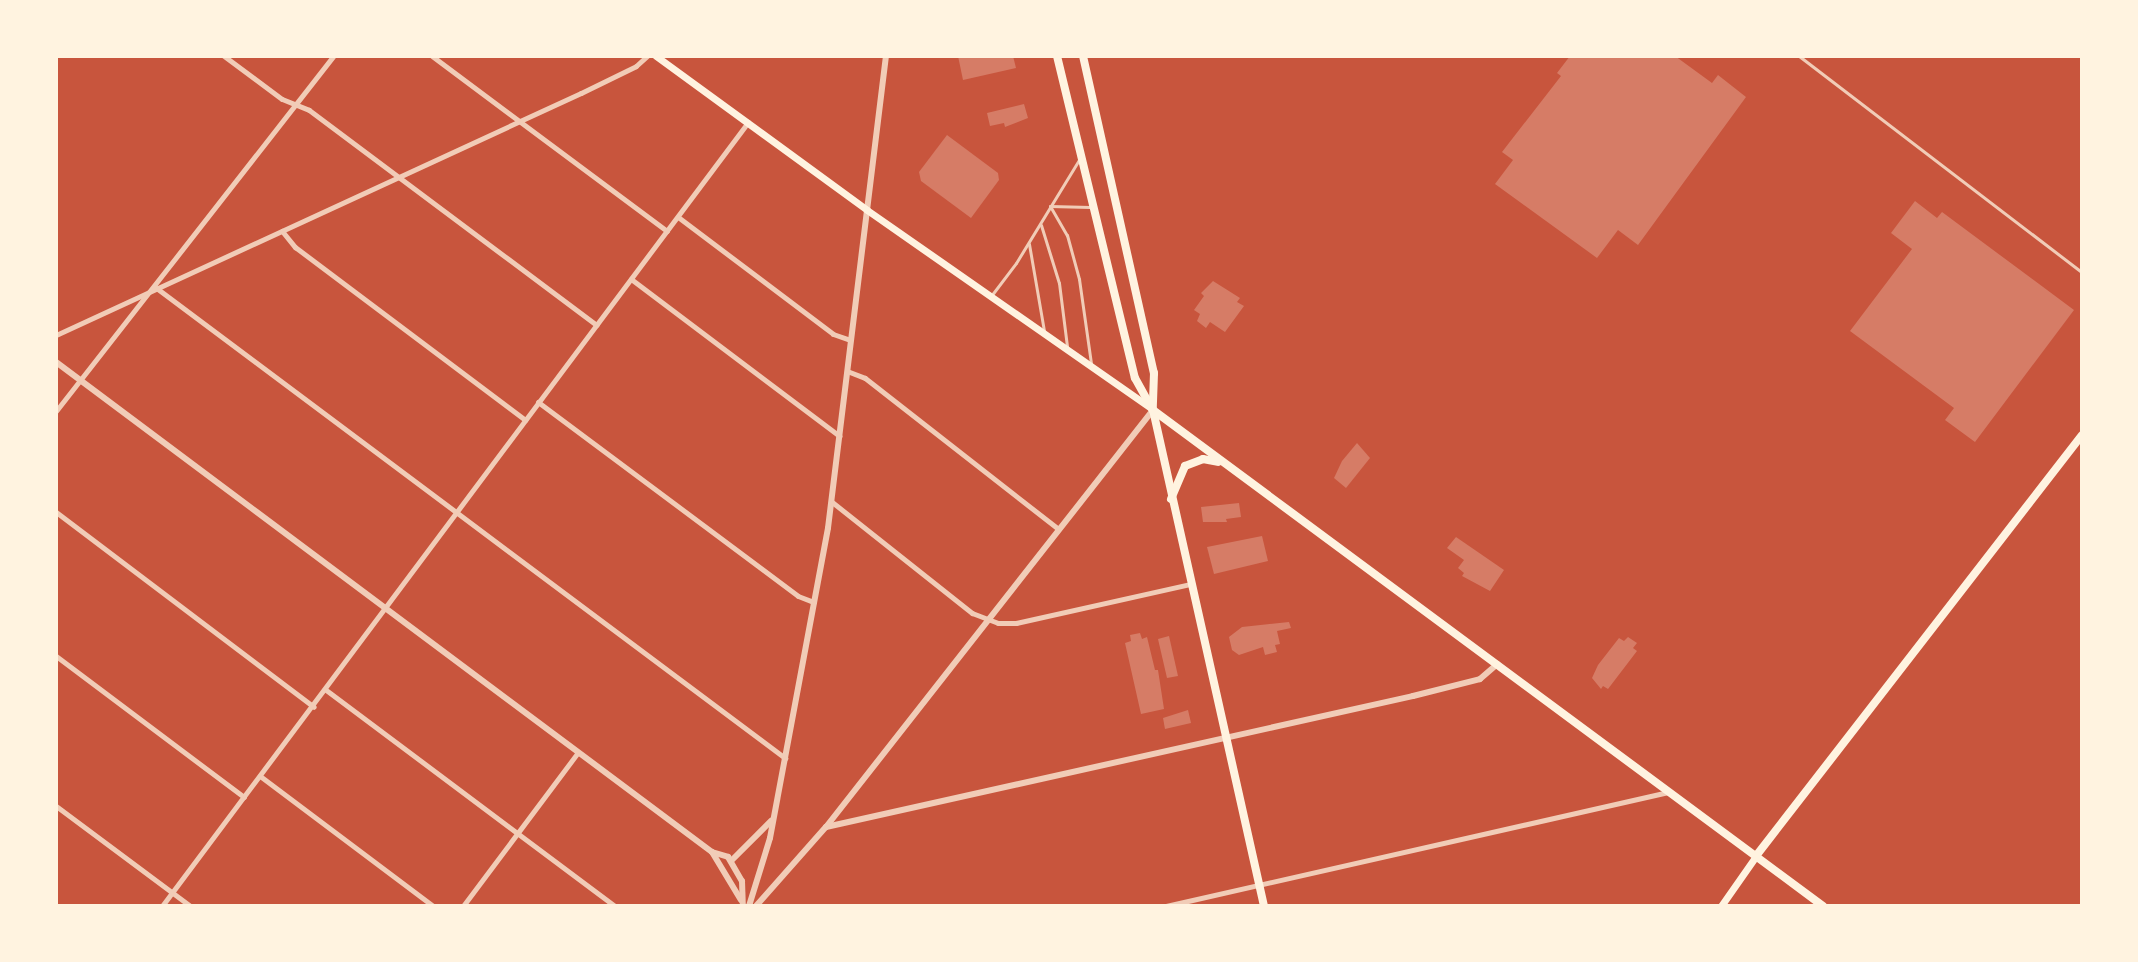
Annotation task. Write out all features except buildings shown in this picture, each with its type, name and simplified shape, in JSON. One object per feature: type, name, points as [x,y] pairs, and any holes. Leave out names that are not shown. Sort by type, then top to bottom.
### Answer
[{"type":"main road","points":[[656,56],[867,210],[1153,410],[1823,906]]},
{"type":"main road","points":[[1057,56],[1135,378],[1153,410]]},
{"type":"main road","points":[[1083,56],[1154,373],[1153,410],[1171,499],[1264,906]]},
{"type":"main road","points":[[1721,906],[1756,856],[2082,435]]},
{"type":"main road","points":[[1171,499],[1185,466],[1203,459],[1223,463]]},
{"type":"street","points":[[224,56],[295,104],[309,110],[596,325]]},
{"type":"street","points":[[56,411],[333,56]]},
{"type":"street","points":[[432,56],[667,231]]},
{"type":"street","points":[[56,335],[520,122],[636,66],[647,56]]},
{"type":"street","points":[[745,904],[773,820],[832,502],[886,56]]},
{"type":"street","points":[[162,906],[314,707],[748,122]]},
{"type":"street","points":[[678,217],[833,334],[850,340]]},
{"type":"street","points":[[282,231],[295,247],[525,420]]},
{"type":"street","points":[[631,279],[839,436]]},
{"type":"street","points":[[155,287],[785,758]]},
{"type":"street","points":[[56,362],[712,852],[731,861],[742,881],[745,904]]},
{"type":"street","points":[[846,371],[865,378],[1058,529]]},
{"type":"street","points":[[538,402],[798,596],[814,602]]},
{"type":"street","points":[[756,906],[826,827],[1153,410]]},
{"type":"street","points":[[832,502],[972,613],[986,620],[1016,623],[1190,584]]},
{"type":"street","points":[[56,512],[314,707]]},
{"type":"street","points":[[56,656],[244,797]]},
{"type":"street","points":[[826,827],[1480,679],[1497,664]]},
{"type":"street","points":[[326,690],[615,906]]},
{"type":"street","points":[[463,906],[578,752]]},
{"type":"street","points":[[260,776],[433,906]]},
{"type":"street","points":[[1166,906],[1670,792]]},
{"type":"street","points":[[56,806],[190,906]]},
{"type":"street","points":[[731,861],[773,820]]},
{"type":"street","points":[[712,852],[745,904]]},
{"type":"lane","points":[[1799,56],[2082,272]]},
{"type":"lane","points":[[991,296],[1029,243],[1080,158]]},
{"type":"lane","points":[[1050,206],[1092,207]]},
{"type":"lane","points":[[1050,206],[1067,235],[1079,279],[1092,367]]},
{"type":"lane","points":[[1040,224],[1059,283],[1067,350]]},
{"type":"lane","points":[[1029,243],[1045,334]]}]
